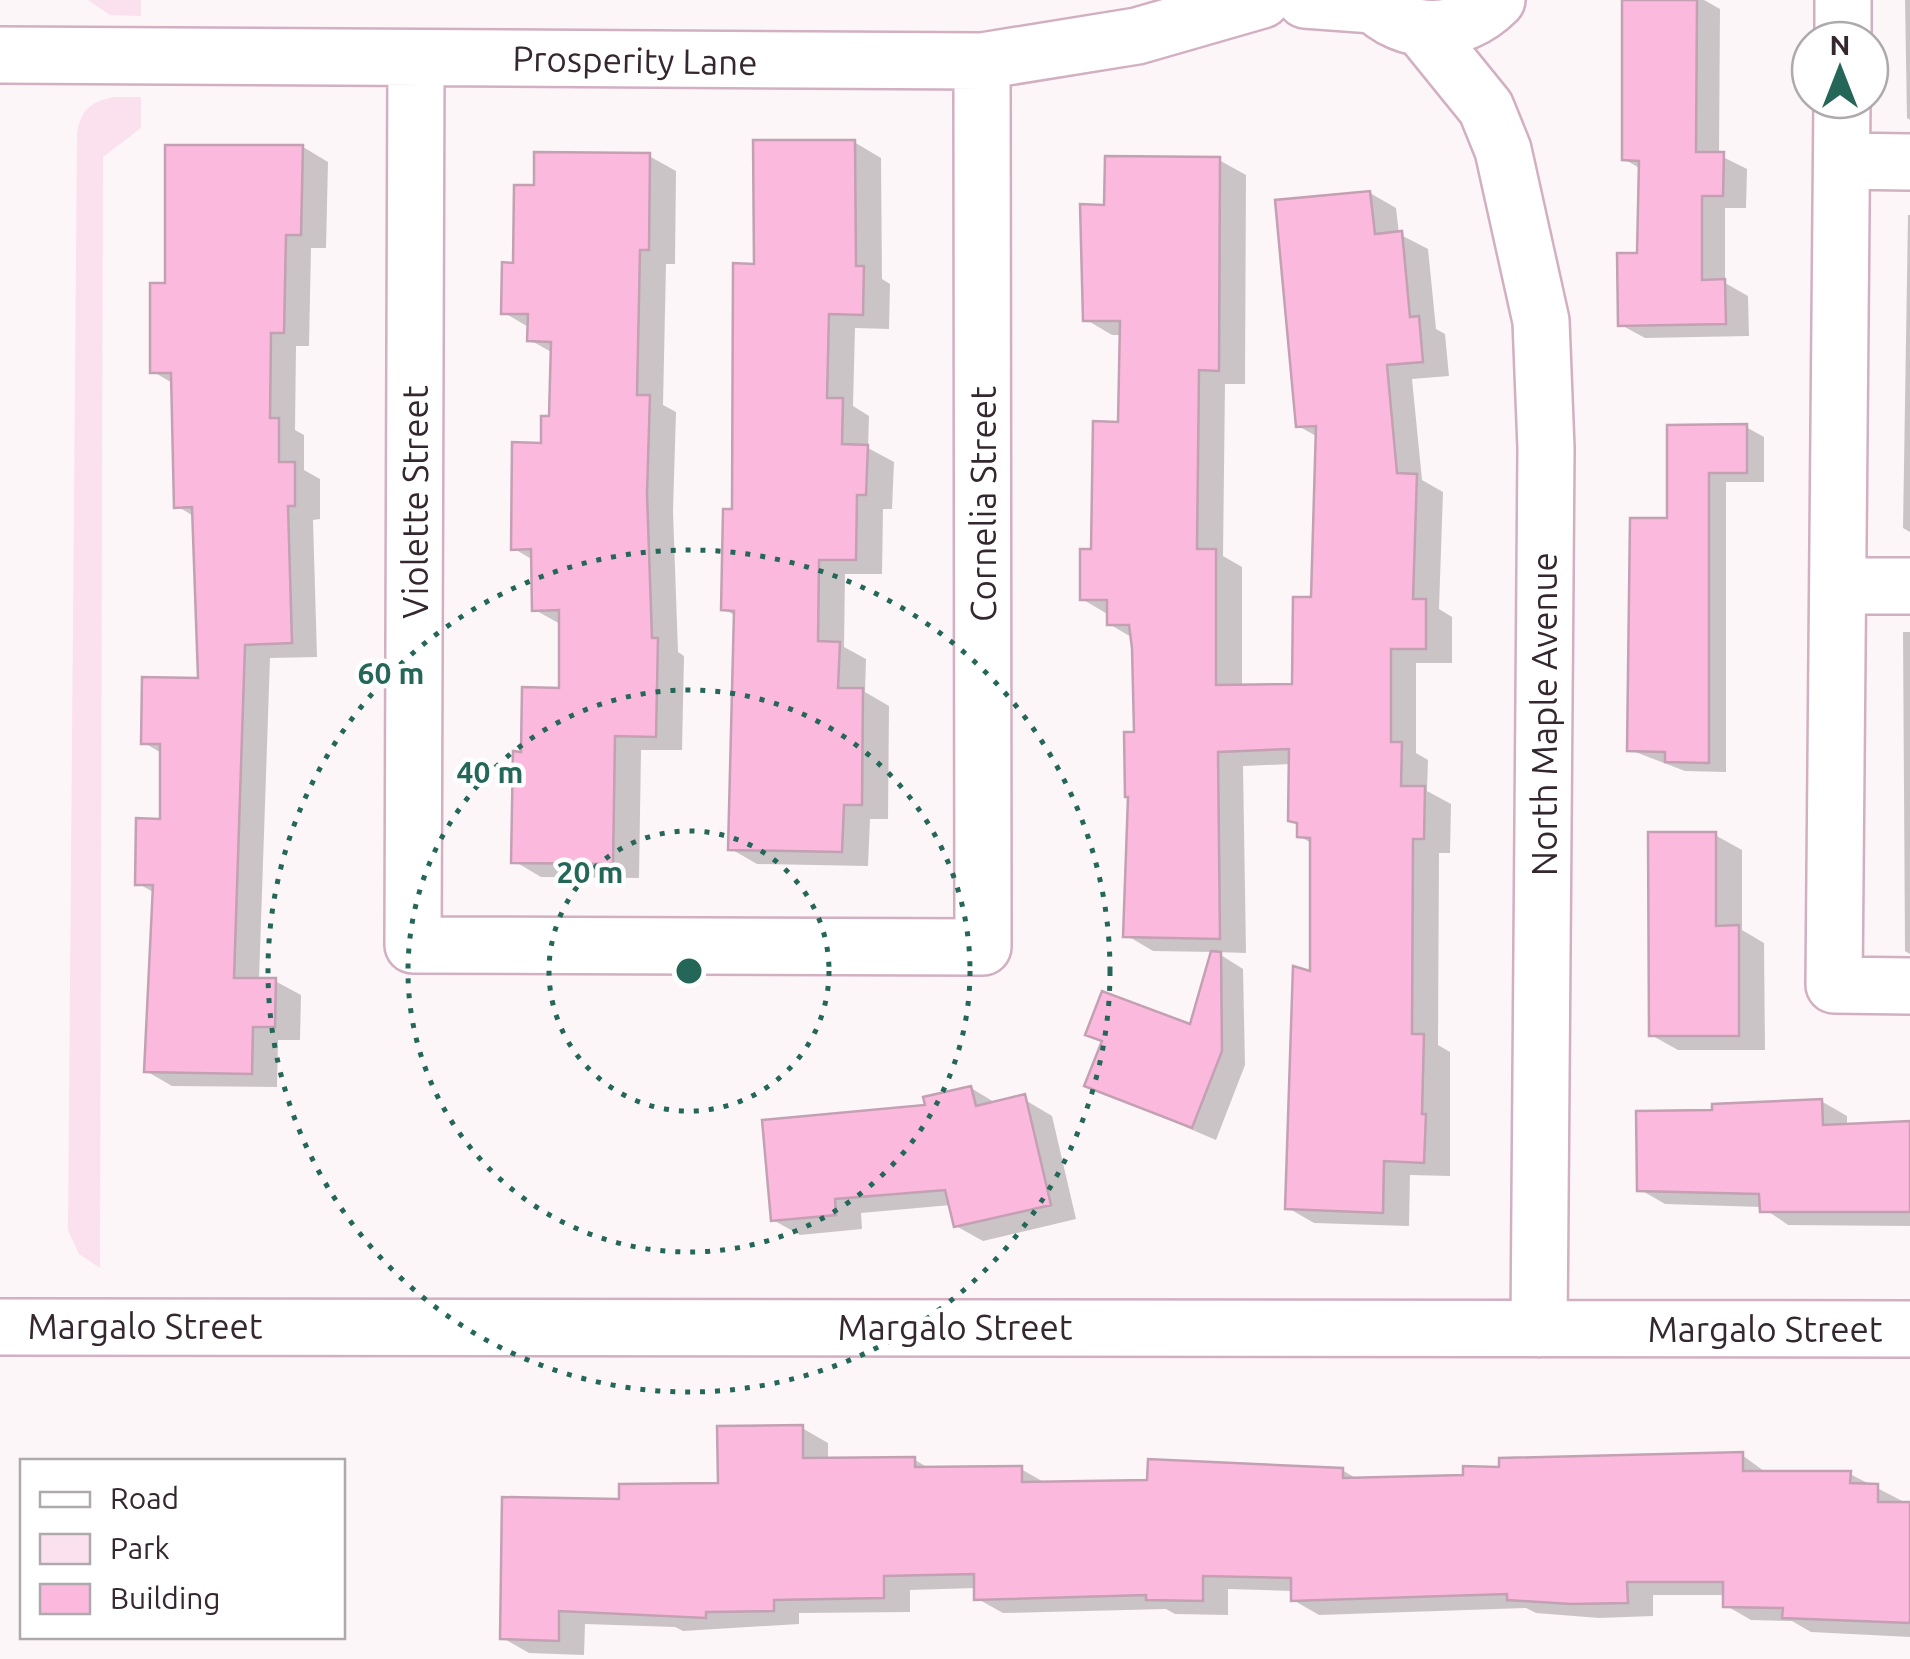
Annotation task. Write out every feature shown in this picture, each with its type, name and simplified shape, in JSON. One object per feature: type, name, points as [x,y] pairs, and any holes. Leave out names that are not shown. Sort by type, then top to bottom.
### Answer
[{"type":"street","name":"Prosperity Lane","points":[[0,55],[982,60],[1137,36],[1262,0]]},
{"type":"street","points":[[1305,0],[1371,3]]},
{"type":"street","name":"North Maple Avenue","points":[[1371,3],[1388,17],[1422,29],[1462,25],[1496,1]]},
{"type":"street","name":"North Maple Avenue","points":[[1486,108],[1496,1]]},
{"type":"street","name":"North Maple Avenue","points":[[1422,29],[1486,108],[1502,150],[1532,266],[1544,379],[1539,1328]]},
{"type":"street","name":"Violette Street","points":[[416,58],[414,945],[984,947]]},
{"type":"street","name":"Cornelia Street","points":[[982,60],[984,947]]},
{"type":"street","points":[[1842,120],[1834,985],[1910,986]]},
{"type":"street","points":[[1842,161],[1910,162]]},
{"type":"street","points":[[1838,586],[1910,586]]},
{"type":"street","name":"Margalo Street","points":[[0,1328],[1910,1328]]},
{"type":"green space","points":[[88,0],[141,0],[141,16],[110,15]]},
{"type":"green space","points":[[114,97],[141,97],[141,128],[103,157],[100,1268],[79,1254],[68,1230],[77,133],[88,108]]},
{"type":"building","points":[[1622,0],[1697,0],[1696,152],[1724,152],[1723,196],[1702,196],[1702,280],[1725,279],[1726,324],[1618,326],[1617,253],[1637,253],[1639,161],[1622,160]]},
{"type":"building","points":[[753,140],[855,140],[856,266],[864,266],[863,315],[829,314],[827,398],[843,398],[842,444],[868,445],[866,495],[857,495],[856,560],[819,560],[818,641],[840,642],[838,688],[863,688],[862,805],[844,805],[842,852],[728,850],[734,611],[721,610],[723,509],[732,509],[733,263],[754,264]]},
{"type":"building","points":[[165,145],[303,145],[301,235],[286,235],[284,333],[271,333],[270,418],[279,418],[279,462],[295,462],[295,506],[288,506],[292,643],[245,645],[234,978],[276,978],[275,1027],[253,1027],[252,1074],[144,1072],[153,885],[135,885],[136,818],[160,819],[160,744],[141,744],[142,677],[198,678],[192,507],[174,508],[171,373],[150,373],[150,283],[165,283]]},
{"type":"building","points":[[534,152],[650,153],[649,250],[640,250],[637,395],[650,395],[647,494],[652,638],[658,638],[656,737],[615,736],[613,864],[511,863],[513,751],[521,752],[522,687],[559,688],[559,610],[532,611],[531,549],[511,550],[512,442],[541,443],[541,416],[549,416],[551,342],[527,341],[528,314],[501,314],[502,262],[513,263],[514,185],[534,185]]},
{"type":"building","points":[[1105,156],[1220,157],[1219,371],[1199,370],[1197,549],[1216,549],[1216,685],[1292,684],[1293,597],[1311,597],[1316,426],[1296,427],[1275,200],[1370,191],[1375,234],[1402,231],[1410,317],[1419,316],[1423,362],[1387,365],[1397,473],[1417,474],[1413,599],[1426,599],[1426,649],[1391,649],[1391,742],[1402,742],[1401,786],[1425,786],[1424,839],[1413,839],[1412,1034],[1424,1034],[1422,1114],[1426,1114],[1424,1163],[1384,1161],[1383,1213],[1285,1209],[1293,966],[1310,971],[1310,838],[1297,837],[1297,823],[1288,821],[1289,749],[1218,752],[1220,939],[1123,937],[1128,797],[1124,732],[1134,732],[1132,648],[1129,625],[1107,625],[1107,600],[1080,600],[1080,549],[1091,549],[1093,421],[1118,422],[1120,321],[1083,321],[1080,204],[1104,205]]},
{"type":"building","points":[[1747,424],[1747,473],[1709,473],[1709,763],[1665,762],[1665,752],[1627,751],[1630,518],[1667,518],[1667,425]]},
{"type":"building","points":[[1648,832],[1716,832],[1716,926],[1739,925],[1739,1036],[1649,1036]]},
{"type":"building","points":[[1211,951],[1221,952],[1222,1051],[1192,1128],[1084,1086],[1102,1041],[1085,1035],[1102,991],[1190,1024]]},
{"type":"building","points":[[971,1086],[976,1106],[1025,1094],[1051,1205],[954,1227],[945,1190],[835,1199],[836,1215],[771,1221],[762,1120],[925,1105],[923,1097]]},
{"type":"building","points":[[1822,1099],[1823,1125],[1910,1121],[1910,1212],[1760,1212],[1759,1194],[1637,1191],[1636,1111],[1712,1110],[1712,1104]]},
{"type":"building","points":[[803,1425],[803,1458],[915,1457],[915,1467],[1022,1466],[1022,1482],[1147,1480],[1148,1459],[1343,1468],[1343,1478],[1463,1475],[1463,1466],[1499,1467],[1499,1458],[1743,1452],[1743,1471],[1851,1471],[1850,1483],[1878,1484],[1878,1502],[1910,1502],[1910,1623],[1782,1618],[1783,1608],[1723,1607],[1723,1582],[1627,1582],[1628,1603],[1507,1600],[1507,1594],[1291,1601],[1291,1578],[1203,1576],[1203,1601],[1146,1600],[1146,1595],[974,1600],[974,1574],[884,1576],[884,1598],[774,1600],[774,1611],[706,1612],[706,1618],[559,1611],[559,1641],[500,1639],[502,1497],[619,1499],[619,1484],[718,1483],[717,1426]]}]
